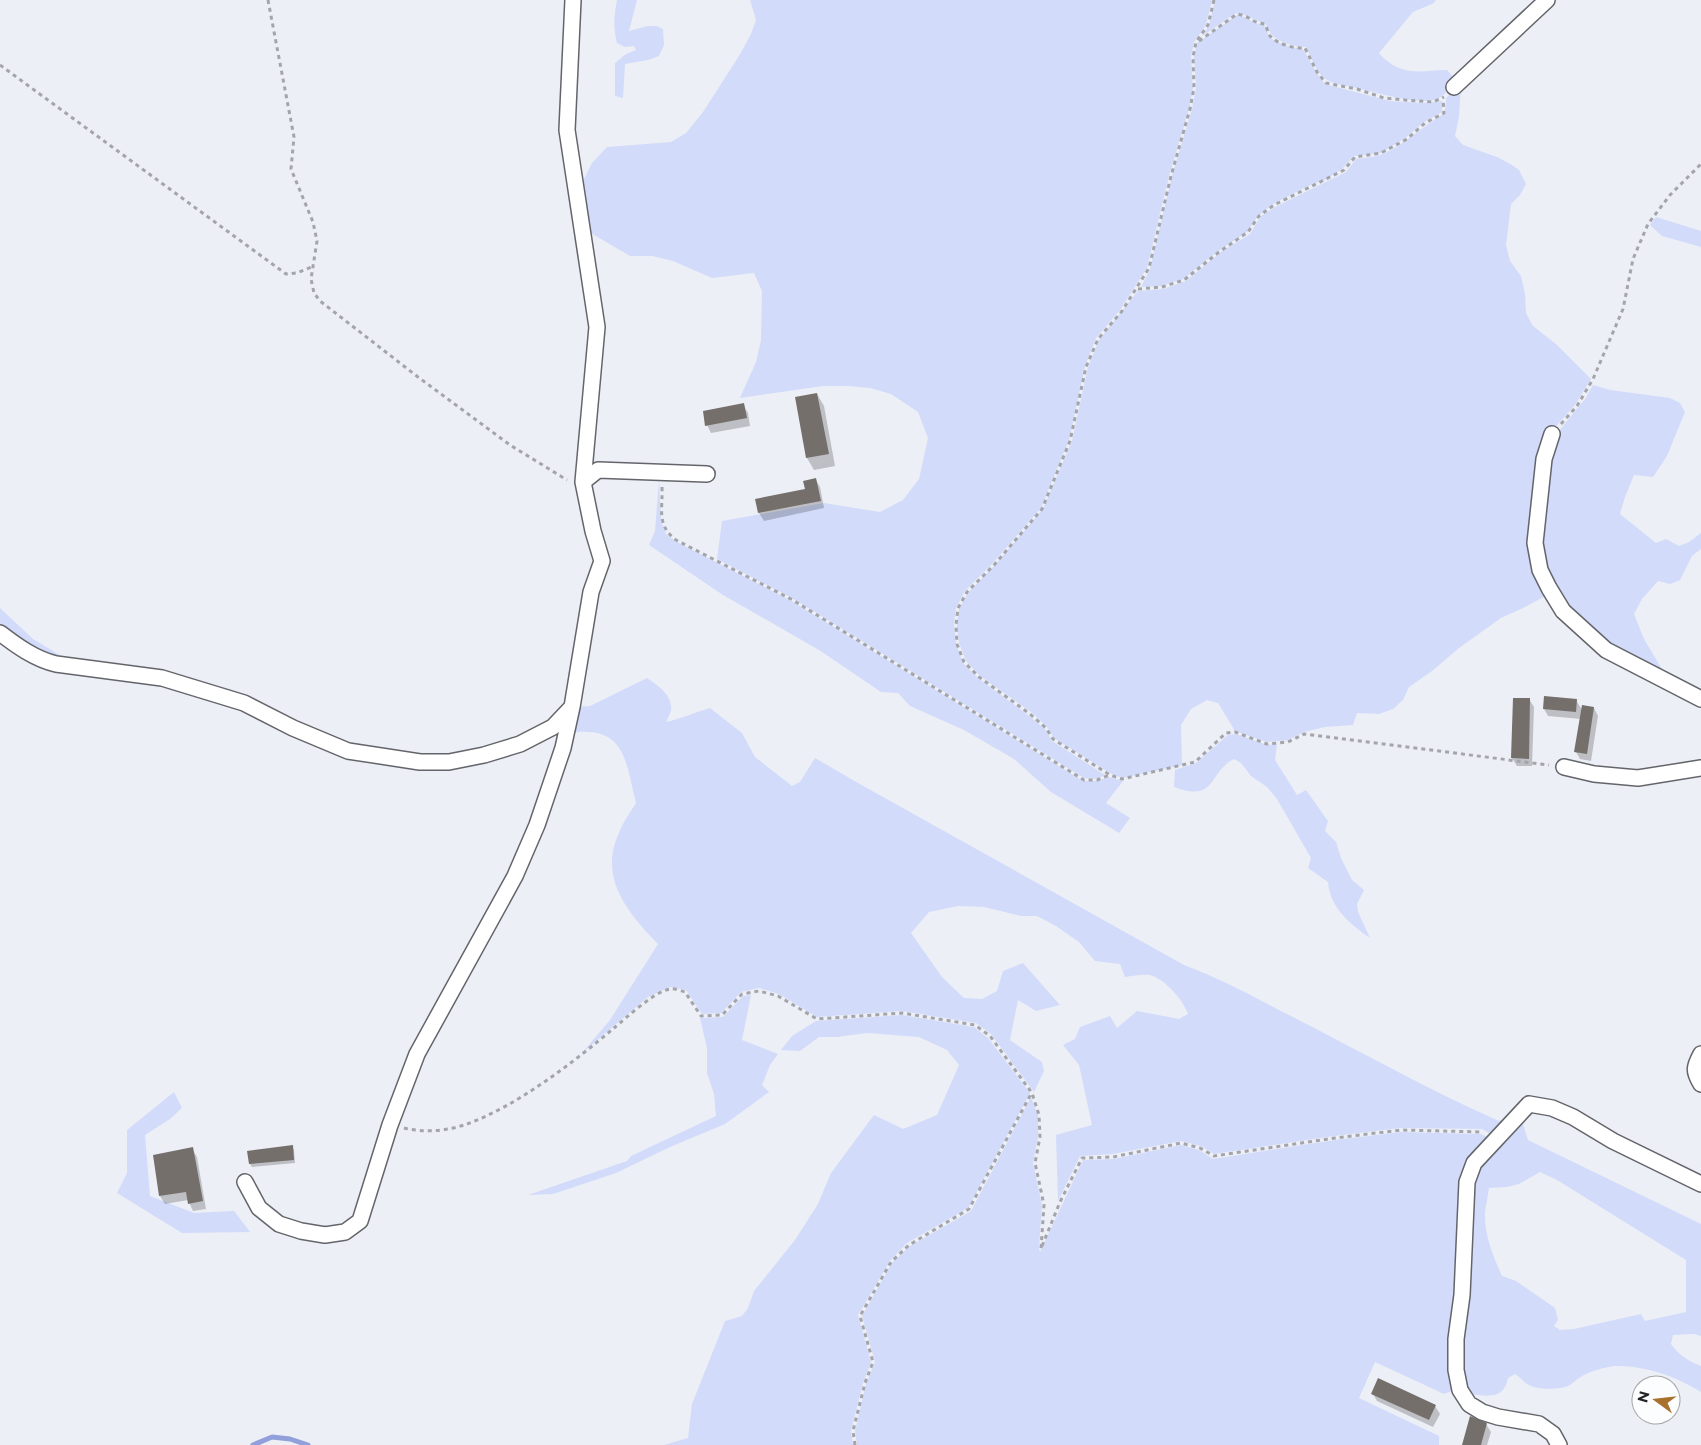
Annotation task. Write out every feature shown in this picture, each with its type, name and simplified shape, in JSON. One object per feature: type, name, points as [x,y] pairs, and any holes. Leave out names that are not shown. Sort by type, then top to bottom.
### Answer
[{"type":"street","points":[[246,1182],[259,1208],[279,1224],[301,1231],[325,1235],[345,1232],[360,1221],[390,1125],[417,1054],[515,876],[537,825],[560,756],[572,707],[591,592],[602,561],[593,531],[583,482],[597,328],[567,130],[573,0]]},
{"type":"street","points":[[1448,93],[1547,0]]},
{"type":"street","points":[[1552,434],[1544,459],[1535,543],[1540,570],[1549,588],[1563,611],[1606,650],[1701,699]]},
{"type":"street","points":[[583,482],[598,470],[707,474]]},
{"type":"street","points":[[0,632],[42,661],[162,678],[244,703],[293,728],[348,751],[402,760],[449,762],[484,755],[520,744],[553,727],[572,707]]},
{"type":"street","points":[[1564,767],[1594,774],[1638,778],[1701,768]]},
{"type":"street","points":[[1701,1054],[1695,1066],[1696,1076],[1701,1084]]},
{"type":"street","points":[[1559,1445],[1553,1434],[1539,1424],[1482,1412],[1469,1404],[1460,1390],[1456,1370],[1456,1338],[1462,1295],[1467,1182],[1474,1163],[1529,1104],[1552,1108],[1573,1117],[1614,1141],[1701,1184]]},
{"type":"path","points":[[268,0],[294,137],[291,169],[313,222],[317,242],[311,278],[314,293],[320,301],[418,378],[510,445],[566,480],[583,482]]},
{"type":"path","points":[[1214,0],[1208,25],[1196,42],[1193,57],[1194,88],[1190,109],[1170,176],[1149,268],[1122,311],[1098,339],[1086,367],[1070,441],[1042,509],[994,565],[967,592],[958,608],[956,624],[957,644],[964,662],[979,677],[1030,714],[1046,728],[1053,739],[1110,775],[1122,779],[1195,762],[1226,734],[1235,732],[1267,744],[1288,742],[1304,734],[1564,767]]},
{"type":"path","points":[[1196,42],[1237,14],[1247,16],[1255,23],[1265,24],[1271,37],[1298,49],[1306,48],[1317,72],[1326,83],[1384,98],[1433,102],[1448,93]]},
{"type":"path","points":[[0,65],[286,274],[297,273],[314,266]]},
{"type":"path","points":[[1137,289],[1162,287],[1184,280],[1248,232],[1259,216],[1274,205],[1344,170],[1355,157],[1381,154],[1407,139],[1425,123],[1444,113],[1448,93]]},
{"type":"path","points":[[1552,434],[1577,406],[1593,379],[1623,309],[1632,259],[1648,224],[1670,195],[1701,164]]},
{"type":"path","points":[[661,472],[662,521],[666,533],[676,540],[791,599],[1084,780],[1097,780],[1110,775]]},
{"type":"path","points":[[390,1125],[417,1131],[450,1128],[467,1124],[492,1112],[527,1092],[583,1055],[650,998],[670,989],[685,992],[701,1016],[722,1015],[742,994],[759,991],[778,996],[817,1019],[902,1013],[975,1025],[990,1036],[1032,1093],[1039,1115],[1040,1137],[1035,1163],[1044,1205],[1041,1249],[1060,1202],[1082,1158],[1113,1157],[1181,1143],[1200,1148],[1214,1156],[1400,1130],[1482,1132],[1497,1140]]},
{"type":"path","points":[[855,1445],[853,1431],[865,1384],[873,1362],[860,1316],[891,1262],[909,1245],[970,1209],[1032,1093]]},
{"type":"shaded area","points":[[617,0],[637,0],[629,31],[648,26],[657,26],[663,29],[664,45],[659,56],[625,64],[623,98],[615,96],[615,63],[626,54],[636,50],[634,46],[625,47],[617,43],[614,22]]},
{"type":"shaded area","points":[[750,0],[1212,0],[1206,25],[1194,42],[1191,57],[1193,88],[1189,109],[1169,176],[1147,268],[1120,310],[1096,338],[1085,366],[1069,440],[1041,508],[992,564],[965,591],[956,608],[954,624],[956,644],[963,663],[978,678],[1045,729],[1052,741],[1105,775],[1097,779],[1084,778],[792,598],[717,559],[722,521],[824,503],[880,512],[903,500],[919,479],[928,438],[918,412],[891,394],[870,388],[823,386],[740,398],[756,362],[761,340],[762,291],[754,273],[712,278],[673,261],[652,256],[630,256],[584,229],[579,189],[592,163],[607,147],[671,142],[686,133],[703,112],[751,34],[756,20]]},
{"type":"shaded area","points":[[1215,0],[1436,0],[1434,3],[1413,12],[1379,53],[1387,61],[1402,69],[1410,71],[1447,70],[1456,80],[1441,97],[1423,101],[1399,98],[1334,83],[1320,74],[1306,47],[1278,40],[1270,33],[1265,23],[1244,15],[1236,13],[1202,36],[1209,26]]},
{"type":"shaded area","points":[[1237,15],[1264,25],[1270,38],[1284,45],[1304,50],[1325,84],[1390,101],[1424,103],[1442,101],[1442,112],[1424,122],[1405,138],[1381,153],[1354,156],[1342,169],[1327,179],[1308,186],[1273,204],[1258,216],[1247,232],[1218,251],[1183,279],[1161,286],[1141,287],[1150,269],[1172,176],[1192,109],[1196,88],[1194,57],[1197,43]]},
{"type":"shaded area","points":[[1461,83],[1459,117],[1455,136],[1463,145],[1497,157],[1512,165],[1519,170],[1526,184],[1520,195],[1511,204],[1506,245],[1510,261],[1521,276],[1525,294],[1526,313],[1533,326],[1556,344],[1591,379],[1575,405],[1551,432],[1534,529],[1549,594],[1501,618],[1459,648],[1432,671],[1409,687],[1403,700],[1393,709],[1379,714],[1357,713],[1353,725],[1325,727],[1304,732],[1288,740],[1267,742],[1235,731],[1218,703],[1207,700],[1191,709],[1181,725],[1182,765],[1122,778],[1110,773],[1054,738],[1047,727],[1031,712],[980,676],[966,661],[959,643],[957,625],[959,609],[968,593],[1043,509],[1072,441],[1088,367],[1099,340],[1138,291],[1163,289],[1186,281],[1221,252],[1250,234],[1261,216],[1275,207],[1346,172],[1356,159],[1380,155],[1399,145],[1445,113],[1446,98]]},
{"type":"shaded area","points":[[1656,217],[1701,231],[1701,247],[1662,236],[1650,225]]},
{"type":"shaded area","points":[[1593,385],[1610,390],[1670,398],[1680,403],[1685,412],[1667,456],[1653,477],[1634,475],[1620,514],[1656,543],[1666,539],[1679,546],[1689,542],[1701,533],[1701,549],[1692,556],[1680,580],[1670,584],[1658,581],[1642,599],[1634,614],[1644,639],[1666,676],[1607,646],[1590,631],[1555,591],[1540,547],[1553,441],[1585,399]]},
{"type":"shaded area","points":[[659,479],[661,521],[666,534],[675,541],[790,600],[1083,781],[1097,781],[1109,777],[1123,781],[1106,803],[1130,818],[1119,833],[1051,792],[1014,759],[964,730],[910,706],[898,693],[881,692],[819,650],[723,595],[649,545],[655,531]]},
{"type":"shaded area","points":[[0,608],[33,639],[68,660],[32,647],[0,626]]},
{"type":"shaded area","points":[[647,678],[667,695],[671,710],[666,722],[710,708],[742,733],[755,757],[792,786],[800,782],[815,758],[1184,965],[1243,991],[1415,1081],[1499,1121],[1512,1115],[1494,1136],[1482,1129],[1400,1128],[1214,1154],[1201,1146],[1181,1141],[1113,1154],[1080,1156],[1058,1201],[1056,1135],[1092,1125],[1079,1065],[1063,1045],[1075,1039],[1080,1027],[1110,1016],[1117,1028],[1137,1011],[1179,1019],[1188,1014],[1173,991],[1156,977],[1138,975],[1125,977],[1120,964],[1095,961],[1079,942],[1037,916],[1021,916],[984,907],[958,906],[929,912],[911,933],[942,977],[964,998],[982,999],[997,991],[1003,971],[1023,963],[1060,1005],[1036,1011],[1018,1000],[1010,1040],[1042,1062],[1044,1071],[1034,1092],[991,1034],[976,1023],[902,1011],[817,1017],[779,994],[759,988],[741,992],[721,1013],[702,1014],[686,990],[670,987],[648,997],[582,1053],[610,1020],[658,944],[627,907],[619,894],[614,880],[612,865],[613,849],[622,825],[636,803],[625,759],[612,740],[601,734],[587,732],[568,733],[574,707],[590,706]]},
{"type":"shaded area","points":[[1236,734],[1267,745],[1277,744],[1275,760],[1297,795],[1306,790],[1328,821],[1325,831],[1336,842],[1341,858],[1352,880],[1364,890],[1357,904],[1358,912],[1370,938],[1342,915],[1333,900],[1328,882],[1308,868],[1311,858],[1277,799],[1267,787],[1251,776],[1241,763],[1234,759],[1220,771],[1205,789],[1188,791],[1174,787],[1175,770],[1196,763],[1228,735]]},
{"type":"shaded area","points":[[751,995],[742,1040],[778,1054],[770,1065],[762,1085],[769,1092],[725,1124],[670,1147],[616,1173],[553,1194],[528,1195],[627,1161],[631,1156],[716,1116],[714,1094],[707,1073],[707,1048],[700,1018],[723,1017],[743,996]]},
{"type":"shaded area","points":[[902,1015],[974,1027],[988,1038],[1030,1093],[968,1208],[907,1243],[890,1261],[858,1315],[871,1362],[863,1383],[851,1431],[853,1445],[664,1445],[688,1438],[692,1404],[725,1321],[742,1316],[748,1308],[754,1291],[795,1240],[818,1204],[831,1173],[874,1115],[903,1129],[937,1115],[959,1065],[947,1050],[919,1037],[867,1033],[819,1037],[800,1051],[781,1050],[792,1036],[816,1021]]},
{"type":"shaded area","points":[[174,1092],[182,1108],[170,1119],[145,1135],[150,1196],[194,1213],[234,1211],[250,1232],[182,1233],[117,1193],[127,1173],[127,1130]]},
{"type":"shaded area","points":[[1031,1097],[1038,1115],[1038,1137],[1033,1163],[1042,1205],[1040,1252],[1083,1160],[1114,1159],[1181,1145],[1199,1150],[1213,1159],[1401,1132],[1481,1134],[1491,1139],[1468,1165],[1457,1389],[1444,1394],[1375,1362],[1359,1398],[1439,1436],[1439,1445],[857,1445],[855,1431],[866,1384],[875,1362],[862,1316],[892,1263],[910,1246],[971,1211]]},
{"type":"shaded area","points":[[1522,1121],[1528,1140],[1701,1224],[1701,1336],[1694,1334],[1673,1335],[1671,1344],[1684,1357],[1701,1366],[1701,1392],[1681,1381],[1681,1375],[1666,1375],[1637,1367],[1614,1366],[1588,1373],[1564,1387],[1548,1389],[1531,1386],[1515,1374],[1508,1378],[1503,1390],[1499,1393],[1488,1396],[1470,1394],[1460,1376],[1471,1186],[1479,1167]],"holes":[[[1540,1172],[1557,1180],[1686,1260],[1686,1312],[1645,1321],[1641,1314],[1574,1329],[1560,1330],[1554,1326],[1558,1320],[1555,1308],[1516,1281],[1502,1276],[1492,1253],[1486,1228],[1485,1212],[1489,1188],[1519,1184]]]},
{"type":"building","points":[[817,393],[829,454],[806,458],[795,397]]},
{"type":"building","points":[[744,403],[747,418],[705,426],[703,411]]},
{"type":"building","points":[[816,478],[821,501],[758,513],[755,499],[805,489],[803,481]]},
{"type":"building","points":[[1544,696],[1577,699],[1576,712],[1543,709]]},
{"type":"building","points":[[1513,698],[1530,698],[1529,759],[1511,758]]},
{"type":"building","points":[[1582,705],[1594,707],[1587,754],[1574,752]]},
{"type":"building","points":[[293,1145],[294,1160],[249,1164],[247,1151]]},
{"type":"building","points":[[193,1147],[203,1201],[188,1204],[186,1192],[159,1196],[153,1155]]},
{"type":"building","points":[[1378,1378],[1436,1405],[1429,1420],[1371,1394]]},
{"type":"building","points":[[1470,1416],[1487,1423],[1481,1445],[1462,1445]]},
{"type":"waterway","points":[[253,1445],[272,1437],[290,1439],[308,1445]]}]
